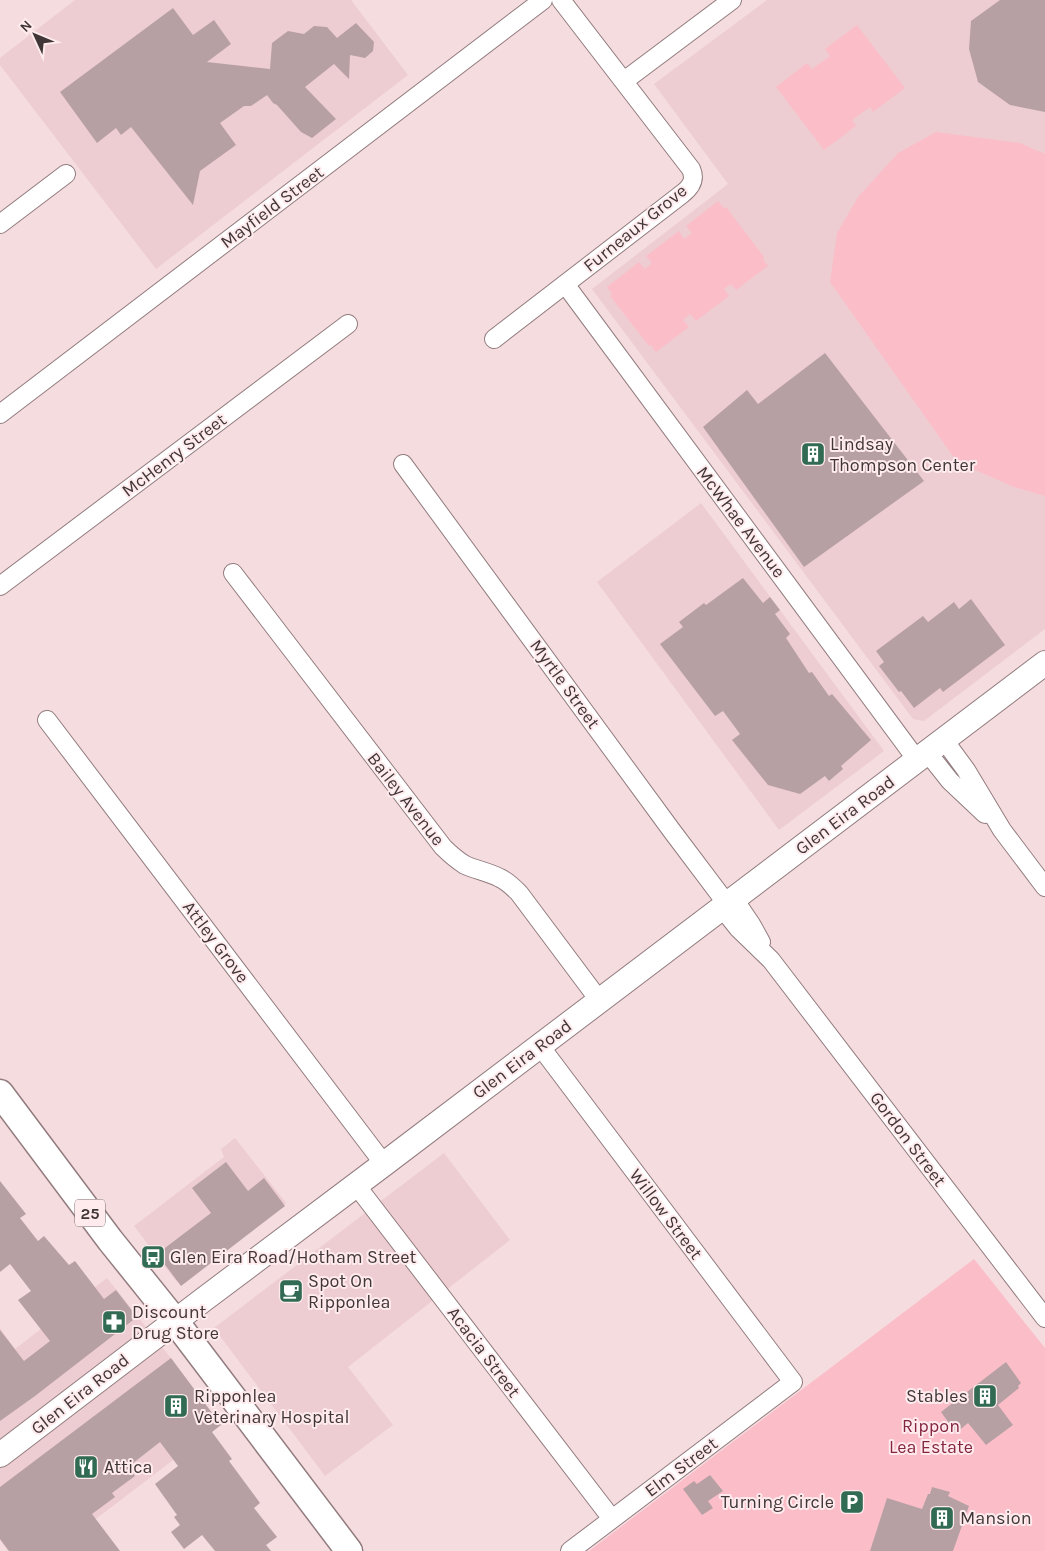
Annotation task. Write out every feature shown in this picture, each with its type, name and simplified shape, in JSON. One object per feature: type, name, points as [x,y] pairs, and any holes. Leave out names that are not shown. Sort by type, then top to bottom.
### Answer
[{"type":"main road","name":"Glen Eira Road","points":[[0,1455],[1045,663]]},
{"type":"main road","name":"25","points":[[2,1101],[175,1321],[349,1551]]},
{"type":"street","name":"Mayfield Street","points":[[0,414],[543,0]]},
{"type":"street","name":"Furneaux Grove","points":[[494,339],[682,194],[688,189],[693,178],[691,169],[561,0]]},
{"type":"street","points":[[624,81],[732,0]]},
{"type":"street","points":[[0,224],[66,174]]},
{"type":"street","name":"McWhae Avenue","points":[[565,284],[929,751],[966,770],[1002,830],[1045,887]]},
{"type":"street","name":"McHenry Street","points":[[0,586],[348,324]]},
{"type":"street","name":"Myrtle Street","points":[[403,464],[666,823],[728,904]]},
{"type":"street","name":"Bailey Avenue","points":[[233,573],[443,848],[452,857],[464,864],[479,871],[498,876],[508,882],[519,893],[600,1000]]},
{"type":"street","name":"Attley Grove","points":[[47,720],[384,1164]]},
{"type":"street","name":"Gordon Street","points":[[728,904],[751,924],[771,960],[1045,1318]]},
{"type":"street","name":"Willow Street","points":[[540,1046],[793,1382]]},
{"type":"street","name":"Acacia Street","points":[[356,1185],[612,1519]]},
{"type":"street","name":"Elm Street","points":[[570,1551],[793,1382]]},
{"type":"shaded area","points":[[75,0],[351,0],[408,75],[156,269],[0,65],[0,58]]},
{"type":"shaded area","points":[[767,0],[1045,0],[1045,629],[924,721],[913,719],[592,289],[728,184],[654,84]]},
{"type":"shaded area","points":[[701,503],[884,751],[779,830],[597,582]]},
{"type":"shaded area","points":[[235,1138],[286,1203],[185,1283],[176,1281],[134,1226],[224,1157],[221,1149]]},
{"type":"shaded area","points":[[444,1153],[510,1240],[348,1367],[393,1425],[325,1476],[214,1328]]},
{"type":"shaded area","points":[[107,1278],[170,1357],[219,1425],[54,1551],[8,1551],[0,1540],[0,1328],[15,1349]]},
{"type":"green space","points":[[857,25],[905,88],[873,112],[870,107],[852,120],[856,126],[824,150],[776,87],[807,63],[812,69],[830,56],[825,49]]},
{"type":"green space","points":[[936,132],[1020,143],[1045,154],[1045,496],[1014,487],[957,462],[830,282],[837,233],[858,197],[898,153]]},
{"type":"green space","points":[[718,201],[724,208],[726,207],[764,257],[763,259],[768,266],[736,290],[731,284],[724,289],[729,296],[696,321],[690,314],[683,320],[689,327],[656,352],[651,345],[649,346],[610,296],[612,294],[607,287],[639,262],[645,269],[652,263],[646,256],[679,231],[684,239],[692,233],[686,226]]},
{"type":"green space","name":"Rippon Lea Estate","points":[[974,1259],[1045,1348],[1045,1551],[589,1551]]},
{"type":"building","points":[[1000,0],[1045,0],[1045,112],[1010,105],[978,82],[969,49],[971,21]]},
{"type":"building","points":[[173,8],[193,35],[214,20],[231,44],[207,62],[270,69],[272,43],[288,31],[304,34],[314,26],[327,27],[337,38],[356,23],[374,42],[373,51],[365,58],[350,55],[349,79],[334,64],[305,87],[336,119],[312,138],[301,132],[267,95],[251,106],[244,106],[220,123],[236,145],[200,171],[193,205],[131,127],[121,135],[116,128],[97,143],[60,92]]},
{"type":"building","name":"Lindsay Thompson Center","points":[[825,353],[924,481],[804,567],[703,427],[747,390],[758,404]]},
{"type":"building","points":[[743,578],[763,603],[770,597],[780,610],[775,614],[790,634],[786,638],[809,673],[812,672],[829,696],[832,694],[871,740],[841,766],[843,769],[829,781],[825,776],[800,794],[768,785],[732,740],[740,734],[723,711],[715,716],[660,644],[683,627],[679,622]]},
{"type":"building","points":[[971,599],[1005,645],[943,692],[940,688],[914,708],[879,666],[884,662],[876,651],[923,616],[928,622],[954,602],[959,609]]},
{"type":"building","points":[[226,1162],[248,1191],[264,1178],[285,1206],[181,1286],[157,1254],[211,1213],[192,1188]]},
{"type":"building","points":[[0,1181],[26,1214],[20,1218],[38,1241],[44,1236],[69,1265],[75,1261],[104,1299],[116,1290],[137,1317],[0,1421],[0,1330],[24,1361],[50,1341],[18,1300],[31,1291],[10,1264],[0,1272]]},
{"type":"building","points":[[171,1358],[221,1425],[212,1432],[232,1459],[229,1461],[260,1503],[254,1508],[277,1537],[266,1545],[271,1551],[215,1551],[202,1535],[184,1549],[171,1532],[180,1525],[174,1517],[177,1515],[155,1484],[178,1466],[160,1442],[128,1467],[135,1476],[112,1493],[115,1497],[92,1514],[120,1551],[9,1551],[0,1539],[0,1487]]},
{"type":"building","name":"Stables","points":[[1006,1362],[1021,1383],[1018,1386],[1019,1388],[998,1405],[1013,1425],[986,1445],[968,1423],[956,1433],[941,1412]]},
{"type":"building","points":[[710,1475],[723,1491],[708,1501],[713,1508],[702,1515],[683,1489],[694,1481],[697,1484]]},
{"type":"building","name":"Mansion","points":[[932,1487],[950,1492],[948,1496],[969,1506],[953,1551],[870,1551],[887,1498],[922,1509]]},
{"type":"place","name":"Lindsay Thompson Center","points":[[813,454]]},
{"type":"place","name":"Glen Eira Road/Hotham Street","points":[[153,1257]]},
{"type":"place","name":"Spot On Ripponlea","points":[[291,1291]]},
{"type":"place","name":"Discount Drug Store","points":[[114,1322]]},
{"type":"place","name":"Stables","points":[[985,1396]]},
{"type":"place","name":"Ripponlea Veterinary Hospital","points":[[176,1406]]},
{"type":"place","name":"Attica","points":[[86,1467]]},
{"type":"place","name":"Turning Circle","points":[[852,1502]]},
{"type":"place","name":"Mansion","points":[[942,1518]]}]
